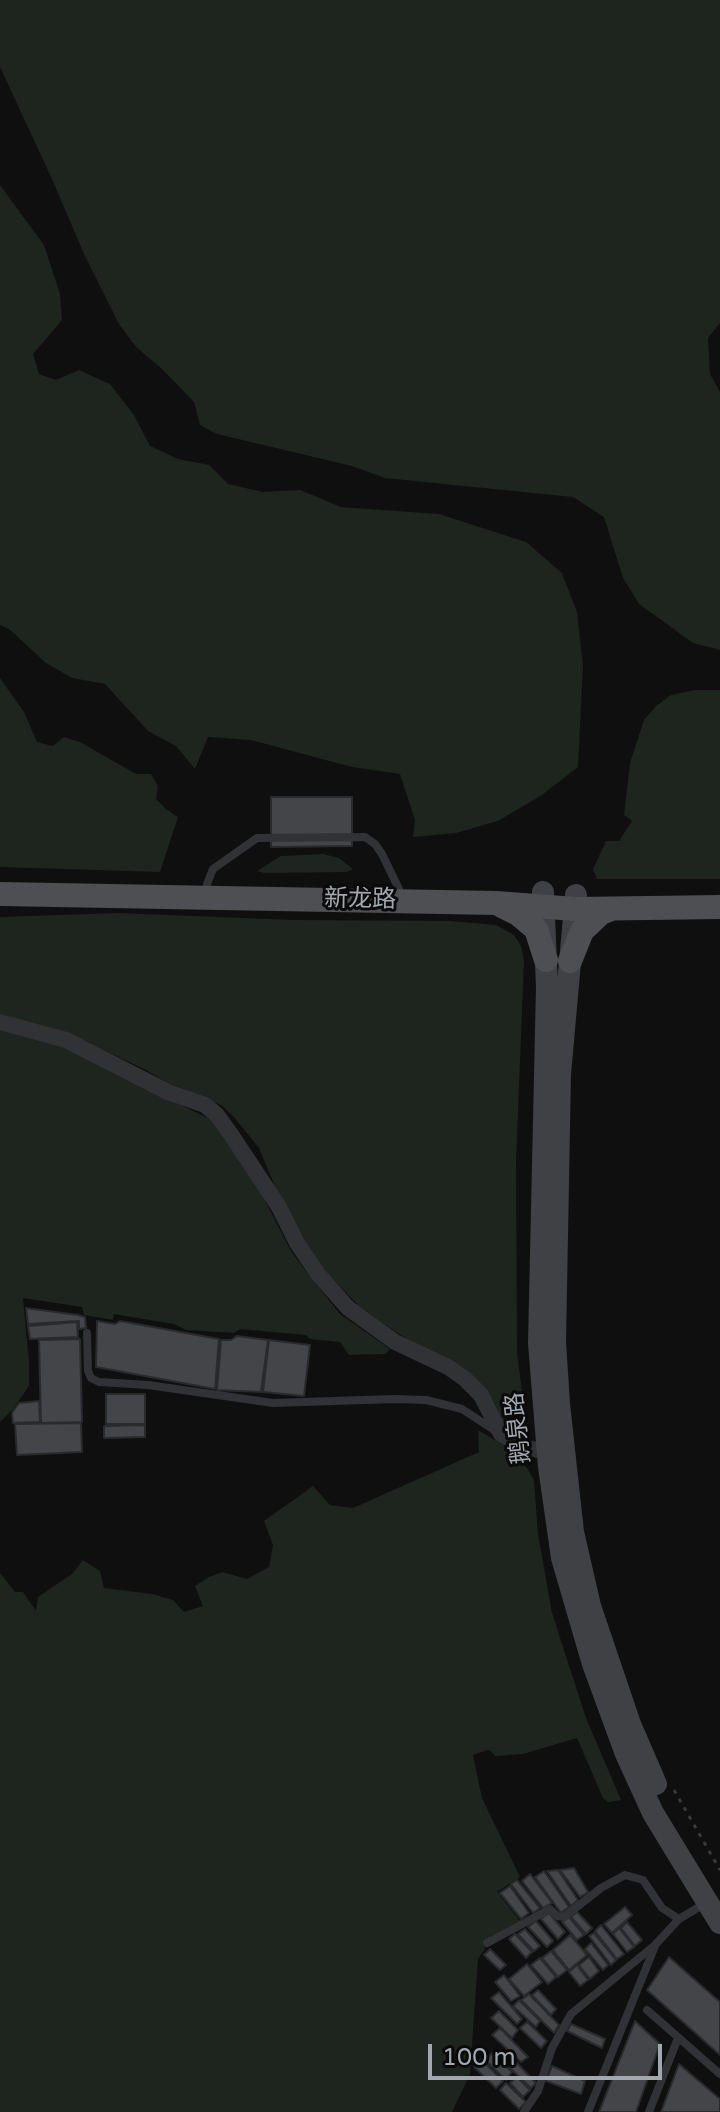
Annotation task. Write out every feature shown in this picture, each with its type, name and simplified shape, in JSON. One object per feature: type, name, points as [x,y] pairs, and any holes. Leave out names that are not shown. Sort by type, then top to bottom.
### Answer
[{"type":"main road","name":"新龙路","points":[[0,880],[399,889],[575,902],[720,893]]},
{"type":"main road","name":"新龙路","points":[[0,894],[496,903],[543,900]]},
{"type":"main road","name":"鹅泉路","points":[[543,900],[558,960],[560,1074],[555,1342],[573,1532],[590,1606],[630,1724],[666,1806],[713,1899],[720,1923]]},
{"type":"main road","name":"新龙路","points":[[575,902],[612,909],[720,907]]},
{"type":"main road","name":"鹅泉路","points":[[575,902],[558,960],[539,1343],[548,1452],[567,1581],[604,1697],[643,1794],[713,1899]]},
{"type":"main road","points":[[496,903],[518,914],[536,929],[558,960],[601,913],[612,909]]},
{"type":"street","points":[[0,1022],[66,1040],[168,1092],[205,1105],[217,1115],[232,1136],[279,1207],[297,1243],[333,1292],[363,1321],[395,1342],[448,1367],[465,1379],[481,1395],[501,1434],[523,1447],[548,1452]]},
{"type":"lane","points":[[207,884],[213,869],[257,838],[365,837],[382,854],[399,889]]},
{"type":"lane","points":[[87,1333],[88,1371],[91,1378],[99,1382],[137,1384],[273,1403],[426,1400],[462,1409],[501,1434]]},
{"type":"lane","points":[[487,1943],[550,1909],[557,1916],[564,1917],[601,1888],[625,1875],[643,1880],[662,1908],[679,1919]]},
{"type":"lane","points":[[524,2112],[538,2091],[552,2048],[571,2014],[655,1945],[679,1919],[713,1899]]},
{"type":"lane","points":[[588,2112],[655,1945]]},
{"type":"lane","points":[[647,2010],[720,2074]]},
{"type":"lane","points":[[649,2112],[678,2038]]},
{"type":"path","points":[[672,1787],[720,1870]]},
{"type":"shaded area","points":[[0,0],[720,0],[720,323],[708,338],[710,374],[720,392],[720,650],[693,643],[639,604],[623,578],[604,517],[573,497],[385,478],[352,466],[217,434],[200,425],[194,402],[136,347],[119,324],[84,254],[0,67]]},
{"type":"shaded area","points":[[0,185],[44,245],[60,294],[62,320],[33,354],[39,374],[56,380],[79,370],[110,384],[134,415],[150,446],[178,459],[209,465],[228,484],[263,492],[300,490],[341,507],[439,514],[526,542],[562,573],[577,612],[583,666],[578,767],[542,795],[498,821],[456,833],[413,837],[415,820],[400,774],[352,767],[251,740],[208,737],[195,769],[176,746],[148,731],[105,684],[72,678],[46,663],[9,629],[0,625]]},
{"type":"shaded area","points":[[0,678],[24,712],[37,742],[53,746],[64,737],[80,742],[136,774],[151,774],[158,786],[156,799],[178,817],[160,872],[0,867]]},
{"type":"shaded area","points":[[695,690],[720,690],[720,879],[597,879],[593,869],[606,841],[619,841],[632,821],[624,815],[630,763],[644,720],[671,695]]},
{"type":"shaded area","points":[[323,854],[339,858],[353,869],[347,872],[257,871],[281,856]]},
{"type":"shaded area","points":[[118,913],[294,920],[450,921],[496,925],[514,935],[521,946],[524,960],[516,1163],[517,1352],[527,1431],[509,1433],[484,1389],[381,1322],[358,1305],[327,1273],[312,1254],[276,1189],[259,1148],[221,1105],[166,1082],[65,1032],[0,1014],[0,917]]},
{"type":"shaded area","points":[[0,1028],[57,1042],[215,1122],[258,1187],[291,1251],[308,1274],[340,1314],[390,1349],[385,1354],[349,1355],[340,1342],[310,1339],[306,1335],[240,1329],[234,1333],[186,1330],[174,1324],[114,1314],[113,1320],[84,1315],[82,1307],[23,1298],[29,1386],[0,1422]]},
{"type":"shaded area","points":[[478,1430],[503,1445],[527,1468],[534,1480],[538,1534],[552,1613],[586,1718],[621,1800],[608,1802],[603,1798],[577,1738],[523,1754],[495,1756],[487,1750],[473,1755],[482,1798],[520,1877],[497,1892],[520,1921],[484,1942],[485,1949],[478,1959],[470,2074],[452,2112],[0,2112],[0,1573],[15,1592],[23,1592],[36,1611],[38,1597],[72,1574],[83,1560],[100,1571],[104,1588],[173,1600],[184,1612],[203,1606],[195,1586],[209,1577],[223,1572],[247,1579],[269,1567],[273,1545],[264,1521],[313,1486],[330,1505],[353,1508],[479,1452]]},
{"type":"building","points":[[271,797],[352,797],[352,846],[271,847]]},
{"type":"building","points":[[26,1308],[85,1317],[86,1328],[79,1329],[79,1321],[28,1324]]},
{"type":"building","points":[[97,1321],[115,1324],[120,1321],[219,1339],[215,1389],[96,1367]]},
{"type":"building","points":[[77,1322],[78,1337],[30,1339],[28,1326]]},
{"type":"building","points":[[237,1336],[268,1340],[261,1392],[217,1390],[221,1340],[231,1340]]},
{"type":"building","points":[[80,1339],[82,1422],[41,1423],[39,1340]]},
{"type":"building","points":[[269,1340],[310,1345],[304,1396],[263,1392]]},
{"type":"building","points":[[106,1394],[145,1394],[145,1424],[106,1424]]},
{"type":"building","points":[[39,1401],[40,1422],[13,1423],[12,1413],[19,1403]]},
{"type":"building","points":[[81,1423],[82,1452],[17,1455],[15,1424]]},
{"type":"building","points":[[145,1425],[145,1437],[104,1438],[104,1426]]},
{"type":"building","points":[[574,1868],[588,1892],[580,1897],[560,1870]]},
{"type":"building","points":[[558,1870],[578,1900],[571,1906],[547,1871]]},
{"type":"building","points":[[544,1871],[569,1907],[561,1913],[535,1877]]},
{"type":"building","points":[[530,1874],[552,1903],[543,1908],[522,1881]]},
{"type":"building","points":[[517,1880],[540,1908],[533,1913],[511,1884]]},
{"type":"building","points":[[510,1886],[529,1913],[521,1919],[500,1893]]},
{"type":"building","points":[[625,1907],[632,1915],[612,1933],[604,1924]]},
{"type":"building","points":[[577,1912],[592,1928],[586,1934],[571,1917]]},
{"type":"building","points":[[549,1913],[565,1932],[558,1939],[541,1919]]},
{"type":"building","points":[[569,1917],[584,1935],[577,1940],[562,1922]]},
{"type":"building","points":[[536,1921],[553,1941],[547,1947],[528,1927]]},
{"type":"building","points":[[627,1922],[642,1940],[635,1946],[621,1928]]},
{"type":"building","points":[[601,1925],[624,1954],[617,1959],[595,1931]]},
{"type":"building","points":[[619,1928],[634,1947],[627,1952],[613,1934]]},
{"type":"building","points":[[525,1929],[540,1946],[534,1951],[518,1934]]},
{"type":"building","points":[[594,1933],[616,1960],[611,1965],[589,1936]]},
{"type":"building","points":[[515,1934],[532,1952],[526,1958],[509,1939]]},
{"type":"building","points":[[570,1935],[587,1955],[569,1970],[553,1950]]},
{"type":"building","points":[[591,1943],[608,1965],[603,1970],[585,1949]]},
{"type":"building","points":[[490,1949],[506,1965],[500,1970],[484,1955]]},
{"type":"building","points":[[551,1951],[567,1970],[558,1977],[542,1958]]},
{"type":"building","points":[[589,1957],[599,1971],[590,1979],[579,1965]]},
{"type":"building","points":[[669,1957],[720,2002],[720,2055],[647,1990]]},
{"type":"building","points":[[540,1958],[556,1977],[548,1984],[531,1965]]},
{"type":"building","points":[[527,1964],[542,1982],[524,1996],[509,1979]]},
{"type":"building","points":[[577,1965],[588,1980],[580,1986],[569,1972]]},
{"type":"building","points":[[504,1975],[520,1996],[511,2001],[495,1982]]},
{"type":"building","points":[[538,1990],[556,2009],[551,2015],[532,1995]]},
{"type":"building","points":[[499,1992],[522,2019],[517,2024],[491,1998]]},
{"type":"building","points":[[529,1994],[559,2025],[554,2033],[521,2000]]},
{"type":"building","points":[[519,2000],[540,2021],[536,2027],[513,2006]]},
{"type":"building","points":[[499,2011],[518,2030],[512,2038],[491,2018]]},
{"type":"building","points":[[635,2021],[660,2044],[636,2112],[599,2112]]},
{"type":"building","points":[[527,2022],[547,2041],[541,2048],[520,2028]]},
{"type":"building","points":[[571,2024],[605,2039],[602,2048],[567,2031]]},
{"type":"building","points":[[500,2028],[528,2057],[521,2062],[492,2035]]},
{"type":"building","points":[[492,2053],[512,2072],[506,2080],[485,2060]]},
{"type":"building","points":[[481,2059],[503,2081],[496,2088],[474,2067]]},
{"type":"building","points":[[516,2062],[536,2083],[531,2088],[510,2068]]},
{"type":"building","points":[[679,2064],[720,2099],[720,2112],[661,2112]]},
{"type":"building","points":[[552,2066],[585,2081],[581,2094],[546,2081]]},
{"type":"building","points":[[517,2077],[530,2090],[523,2097],[510,2083]]},
{"type":"building","points":[[506,2083],[526,2102],[519,2109],[500,2090]]}]
